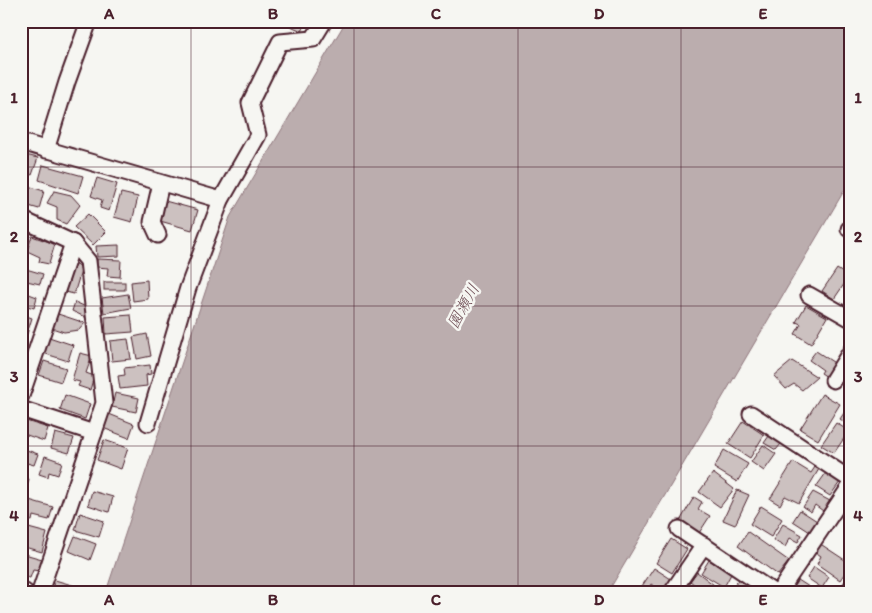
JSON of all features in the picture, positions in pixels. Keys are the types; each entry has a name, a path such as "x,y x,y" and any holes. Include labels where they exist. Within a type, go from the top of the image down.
{"street":[{"path":"46,150 67,82 89,21"},
{"path":"148,423 188,288 221,200 258,135 250,103 280,42 313,39 324,21"},
{"path":"21,142 221,200"},
{"path":"158,235 152,222 161,183"},
{"path":"21,218 73,243 88,261 104,403 40,592"},
{"path":"21,396 73,243"},
{"path":"809,295 851,319"},
{"path":"833,380 851,351"},
{"path":"21,409 94,433"},
{"path":"751,414 851,480"},
{"path":"779,592 851,485"},
{"path":"679,529 773,592"},
{"path":"672,592 704,545"},
{"path":"21,590 25,592"}],"water":[{"name":"園瀬川","path":"346,21 851,21 851,179 608,592 106,592 230,217"}],"building":[{"path":"279,21 308,21 302,31"},
{"path":"21,154 38,158 32,175 21,171"},
{"path":"43,165 83,176 78,193 39,180"},
{"path":"97,178 117,184 109,211 100,208 102,200 91,196"},
{"path":"28,186 44,191 39,209 22,204"},
{"path":"54,191 71,195 80,205 66,224 57,220 57,207 47,203"},
{"path":"121,193 138,197 132,222 114,217"},
{"path":"165,201 198,210 192,230 160,221"},
{"path":"88,214 106,232 93,245 74,227"},
{"path":"32,236 55,244 49,264 39,262 40,257 27,251"},
{"path":"119,245 119,256 97,257 96,246"},
{"path":"97,259 121,260 120,277 107,276 108,268 97,267"},
{"path":"72,260 82,268 74,294 61,291"},
{"path":"26,269 43,274 40,284 22,280"},
{"path":"837,269 849,277 834,299 822,291"},
{"path":"147,280 148,299 133,301 131,282"},
{"path":"104,282 125,282 125,290 104,290"},
{"path":"21,291 37,297 34,308 21,304"},
{"path":"128,294 131,308 104,313 102,298"},
{"path":"75,302 86,307 87,318 72,311"},
{"path":"806,305 827,317 811,344 795,334 801,324 796,322"},
{"path":"21,314 32,318 27,334 21,333"},
{"path":"58,314 85,323 79,330 64,332 52,328"},
{"path":"131,315 133,332 106,334 105,317"},
{"path":"147,334 151,356 137,359 133,337"},
{"path":"49,337 73,345 68,361 43,353"},
{"path":"128,339 131,359 112,361 110,341"},
{"path":"816,351 836,364 827,377 821,373 823,370 809,360"},
{"path":"80,353 92,356 86,373 94,376 90,390 78,386 80,382 72,380"},
{"path":"44,361 66,368 61,382 39,375"},
{"path":"792,361 817,377 802,390 794,384 786,389 774,376"},
{"path":"150,365 151,374 146,375 147,386 120,389 118,376 125,375 124,368"},
{"path":"115,393 139,398 136,412 112,407"},
{"path":"822,394 840,404 818,440 800,429"},
{"path":"65,395 90,404 85,419 60,410"},
{"path":"848,407 851,409 850,426 840,419"},
{"path":"109,414 134,424 129,438 103,428"},
{"path":"23,420 48,428 44,441 21,433"},
{"path":"743,421 764,435 750,458 728,444"},
{"path":"836,423 849,431 834,453 821,445"},
{"path":"55,433 74,438 69,453 51,448"},
{"path":"769,436 781,444 776,450 764,443"},
{"path":"104,440 128,448 121,469 97,460"},
{"path":"763,445 776,454 764,471 751,462"},
{"path":"21,448 38,454 34,465 27,463 25,468 21,466"},
{"path":"724,450 748,464 737,482 714,468"},
{"path":"45,456 62,462 58,475 49,472 48,477 39,474"},
{"path":"793,462 811,473 815,467 819,469 799,503 785,496 780,505 770,499"},
{"path":"713,473 734,489 720,507 699,492"},
{"path":"826,473 840,482 830,496 816,487"},
{"path":"21,477 29,479 24,498 21,497"},
{"path":"737,490 749,495 735,525 723,520"},
{"path":"92,491 113,497 109,512 88,505"},
{"path":"851,491 851,512 848,516 839,511"},
{"path":"813,492 830,501 823,511 815,505 811,512 803,507"},
{"path":"694,497 702,502 698,509 710,516 699,533 680,521"},
{"path":"29,500 53,507 49,520 33,516 32,521 24,519"},
{"path":"761,506 782,519 771,537 750,524"},
{"path":"800,510 817,521 810,532 793,521"},
{"path":"80,513 104,521 99,537 75,530"},
{"path":"783,524 802,535 798,542 790,538 785,547 773,540"},
{"path":"21,526 47,533 42,552 21,546"},
{"path":"748,532 789,561 778,575 738,546"},
{"path":"75,536 96,544 90,560 69,551"},
{"path":"671,539 687,549 672,573 656,563"},
{"path":"819,543 851,564 840,580 817,564 821,556 814,551"},
{"path":"21,553 42,559 39,571 33,570 30,578 21,576"},
{"path":"709,560 731,574 724,587 701,573"},
{"path":"814,567 829,577 822,588 807,578"},
{"path":"654,568 671,579 663,592 651,584 648,590 642,586"},
{"path":"697,572 722,592 704,592 690,581"},
{"path":"851,572 851,592 837,592"},
{"path":"795,578 809,587 806,592 787,591"},
{"path":"55,580 82,588 80,592 51,592"},
{"path":"738,580 758,592 731,592"}]}
